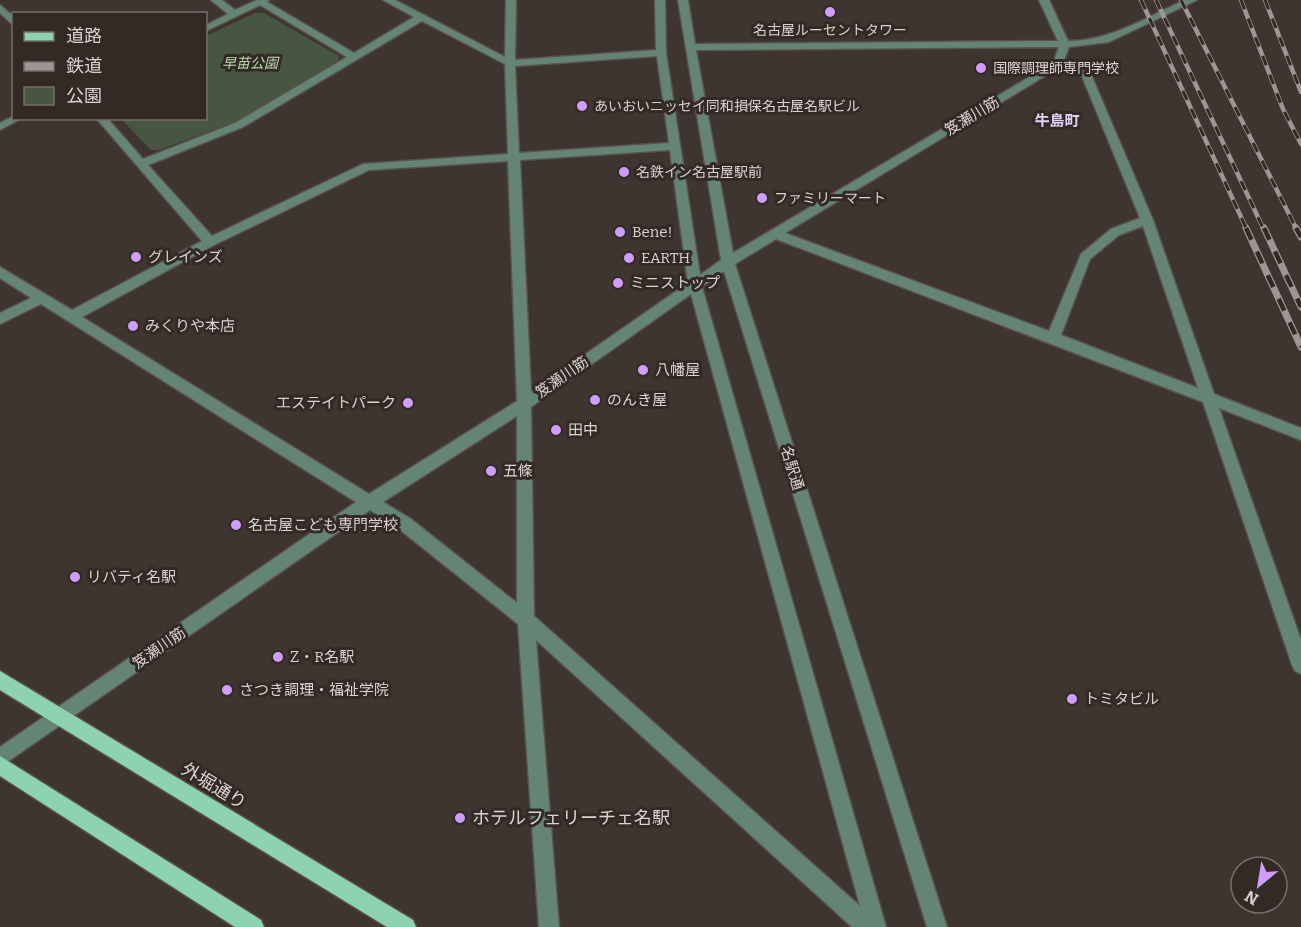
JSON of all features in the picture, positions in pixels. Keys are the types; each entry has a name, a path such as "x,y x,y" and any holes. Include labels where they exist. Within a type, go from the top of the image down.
{"main road":[{"name":"外堀通り","path":"0,680 406,927"},
{"path":"0,765 254,927"}],"street":[{"path":"216,0 234,14"},
{"path":"388,0 510,63 661,53"},
{"path":"512,0 510,63 524,404 526,620 549,927"},
{"path":"660,0 661,53 695,285 876,927"},
{"name":"名駅通","path":"683,0 728,262 937,927"},
{"path":"1044,0 1065,45 1057,65 1085,72 1147,220 1301,665"},
{"path":"691,47 1065,45 1106,40 1192,0"},
{"path":"207,28 263,1 354,57"},
{"path":"0,8 12,21"},
{"path":"142,163 239,125 420,18"},
{"name":"笈瀬川筋","path":"0,758 369,502 524,404 728,262 1057,65"},
{"path":"103,120 210,242"},
{"path":"72,316 210,242 367,167 673,146"},
{"path":"1053,338 1085,257 1115,232 1147,220"},
{"path":"773,233 1301,434"},
{"path":"0,272 405,524 526,620 868,927"},
{"path":"0,319 42,298"}],"green space":[{"name":"早苗公園","path":"255,13 264,13 339,56 338,62 237,121 159,150 151,150 122,120 207,120 207,36"}],"railway":[{"path":"1141,0 1247,230"},
{"path":"1156,0 1264,230"},
{"path":"1181,0 1297,230"},
{"path":"1241,0 1283,109 1301,144"},
{"path":"1265,0 1301,92"},
{"path":"1246,228 1301,347"},
{"path":"1264,228 1301,307"},
{"path":"1296,228 1301,237"}],"place":[{"name":"名古屋ルーセントタワー","path":"830,12"},
{"name":"国際調理師専門学校","path":"981,68"},
{"name":"あいおいニッセイ同和損保名古屋名駅ビル","path":"582,106"},
{"name":"名鉄イン名古屋駅前","path":"624,172"},
{"name":"ファミリーマート","path":"762,198"},
{"name":"Bene!","path":"620,232"},
{"name":"グレインズ","path":"136,257"},
{"name":"EARTH","path":"629,258"},
{"name":"ミニストップ","path":"618,283"},
{"name":"みくりや本店","path":"133,326"},
{"name":"八幡屋","path":"643,370"},
{"name":"のんき屋","path":"595,400"},
{"name":"エステイトパーク","path":"408,403"},
{"name":"田中","path":"556,430"},
{"name":"五條","path":"491,471"},
{"name":"名古屋こども専門学校","path":"236,525"},
{"name":"リバティ名駅","path":"75,577"},
{"name":"Z・R名駅","path":"278,657"},
{"name":"さつき調理・福祉学院","path":"227,690"},
{"name":"トミタビル","path":"1072,699"},
{"name":"ホテルフェリーチェ名駅","path":"460,818"}],"district":[{"name":"牛島町","path":"1057,121"}]}
